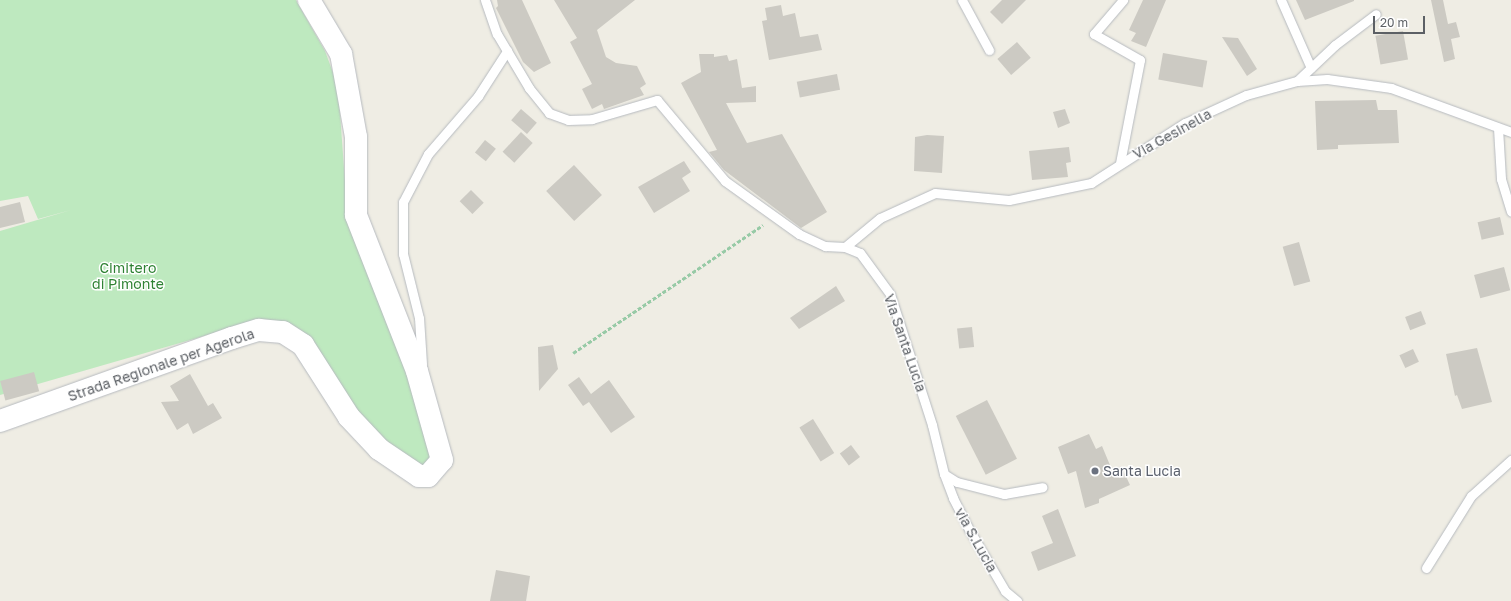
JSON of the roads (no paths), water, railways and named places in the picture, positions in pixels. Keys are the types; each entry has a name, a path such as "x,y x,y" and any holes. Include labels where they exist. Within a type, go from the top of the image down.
{"main road":[{"path":"309,0 341,54 356,137 356,215 417,371 425,405"},
{"name":"Strada Regionale per Agerola","path":"0,421 232,338 259,330 283,332 303,345 349,417 378,449 419,476 428,476 442,460 425,405"}],"lane":[{"path":"425,405 419,318 403,254 403,202 428,154 478,96 507,51 497,34 485,0"},
{"path":"962,0 988,50"},
{"path":"1120,163 1140,60 1094,34 1123,0"},
{"path":"1280,0 1311,68"},
{"path":"1298,81 1335,45 1376,14"},
{"name":"Via Santa Lucia","path":"507,51 529,88 549,114 568,120 592,119 658,100 725,181 776,216 799,234 825,246 845,248 860,253 890,294 932,425 944,474"},
{"name":"Via Gesinella","path":"845,248 880,218 935,193 1009,200 1091,183 1120,163 1192,120 1246,95 1298,81 1327,79 1391,88 1511,132"},
{"path":"1498,128 1501,180 1511,212"},
{"path":"1426,568 1471,496 1511,460"},
{"path":"944,474 958,482 1004,494 1042,487"},
{"name":"via S.Lucia","path":"944,474 952,498 970,531 1005,591 1017,601"}],"place":[{"name":"Santa Lucia","path":"1095,471"}],"park label":[{"name":"Cimitero di Pimonte","path":"128,276"}]}
